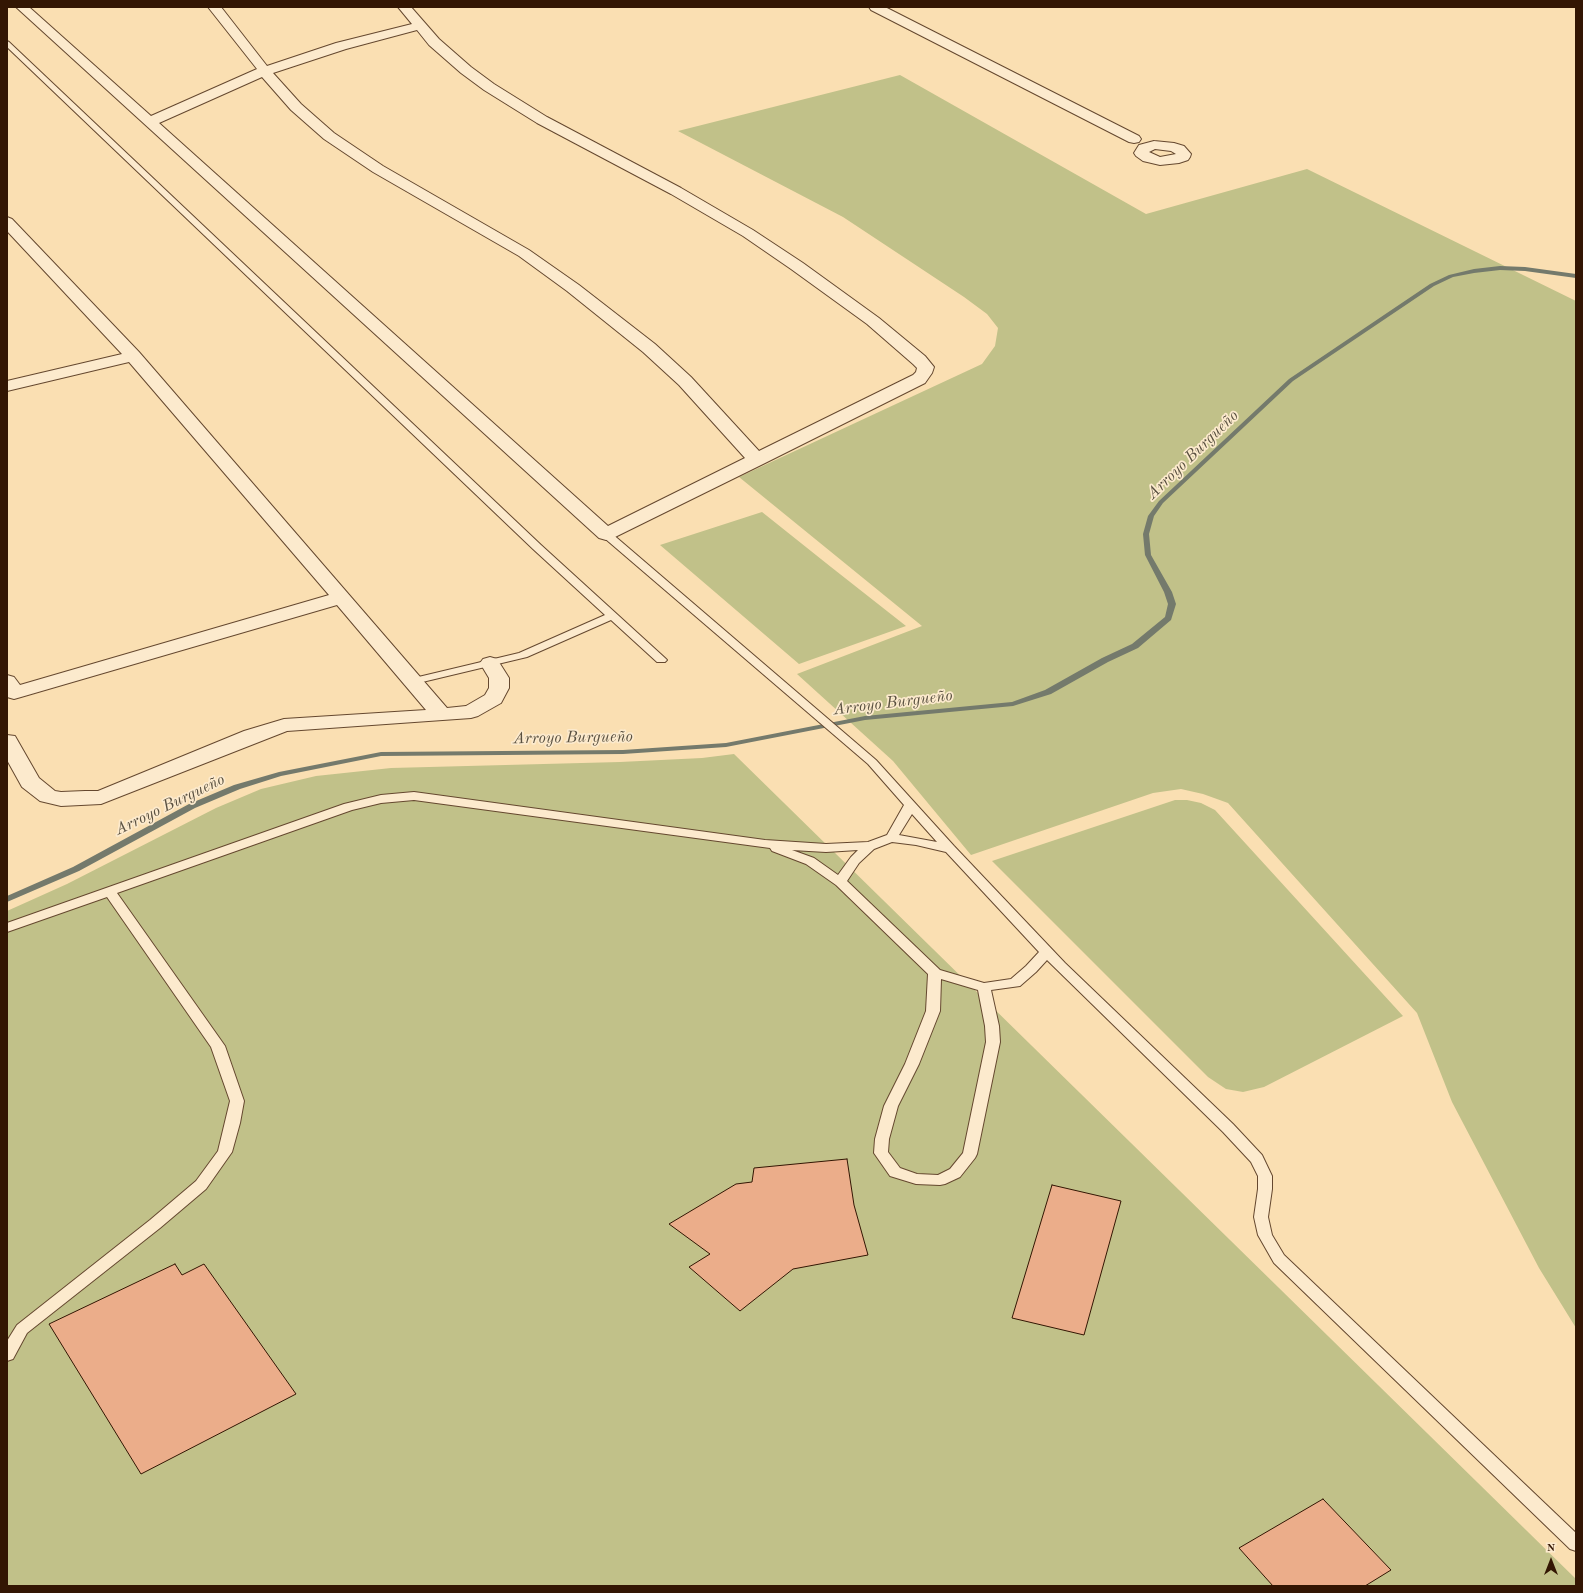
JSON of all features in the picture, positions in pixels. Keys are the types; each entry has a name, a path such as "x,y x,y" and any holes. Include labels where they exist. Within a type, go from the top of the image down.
{"street":[{"path":"22,7 606,534 918,379 924,374 926,368 919,360 873,321 748,233 676,191 548,124 508,100 449,56 434,42 404,7"},
{"path":"214,7 232,27 264,71 296,107 329,136 378,169 524,253 579,292 650,348 685,381 756,460"},
{"path":"875,7 1138,145 1161,145 1174,147 1183,151 1184,154 1174,160 1160,161 1148,158 1141,153 1138,145"},
{"path":"149,122 264,71 341,46 420,26"},
{"path":"7,222 133,356 442,715"},
{"path":"7,386 133,356"},
{"path":"7,681 14,694 342,597"},
{"path":"7,741 30,782 48,796 61,799 101,797 252,736 284,725 471,712 494,699 499,688 499,678 490,663"}],"lane":[{"path":"7,43 537,547 661,660"},
{"path":"606,534 872,762 950,849 1046,952 1228,1128 1257,1159 1265,1176 1265,1189 1261,1217 1265,1235 1279,1259 1576,1544"},
{"path":"414,681 523,655 612,616"},
{"path":"7,928 348,807 381,799 414,796 765,844 826,848 870,846 891,838 916,841 950,849"},
{"path":"891,838 900,825 910,805"},
{"path":"765,844 810,861 840,882 935,973 984,987 1015,983 1031,969 1046,952"},
{"path":"840,882 855,860 870,846"},
{"path":"7,1355 22,1329 155,1224 201,1185 225,1152 234,1116 237,1101 218,1046 110,892"},
{"path":"935,973 933,1011 912,1064 891,1106 882,1139 881,1153 895,1172 916,1179 940,1180 955,1173 970,1154 993,1042 992,1026 984,987"}],"green space":[{"path":"900,75 1146,214 1307,169 1576,301 1576,1328 1539,1268 1452,1102 1417,1013 1228,803 1203,794 1181,789 1153,793 971,855 893,761 797,674 922,626 739,477 982,364 995,346 998,328 987,314 964,297 843,217 678,131"},
{"path":"762,512 906,626 799,664 660,545"},
{"path":"734,754 1576,1579 1576,1586 7,1586 7,911 67,884 216,808 261,789 316,776 391,768 620,762 702,758"},
{"path":"1175,800 1187,800 1201,803 1215,810 1403,1016 1264,1087 1243,1092 1226,1089 1208,1077 992,861"}],"building":[{"path":"847,1159 854,1205 868,1255 793,1269 740,1311 689,1267 710,1254 669,1224 736,1184 752,1182 754,1168"},
{"path":"1052,1185 1121,1201 1084,1335 1012,1318"},
{"path":"175,1264 182,1275 204,1264 296,1394 141,1474 49,1324"},
{"path":"1323,1499 1391,1570 1365,1586 1273,1586 1239,1548"}],"waterway":[{"name":"Arroyo Burgueño","path":"7,899 76,869 192,806 237,787 279,774 381,754 623,752 726,745 865,718 1013,704 1048,692 1105,660 1135,646 1168,618 1172,604 1168,592 1148,555 1146,534 1151,516 1161,502 1291,380 1432,285 1451,276 1474,271 1500,268 1525,269 1576,276"}]}
